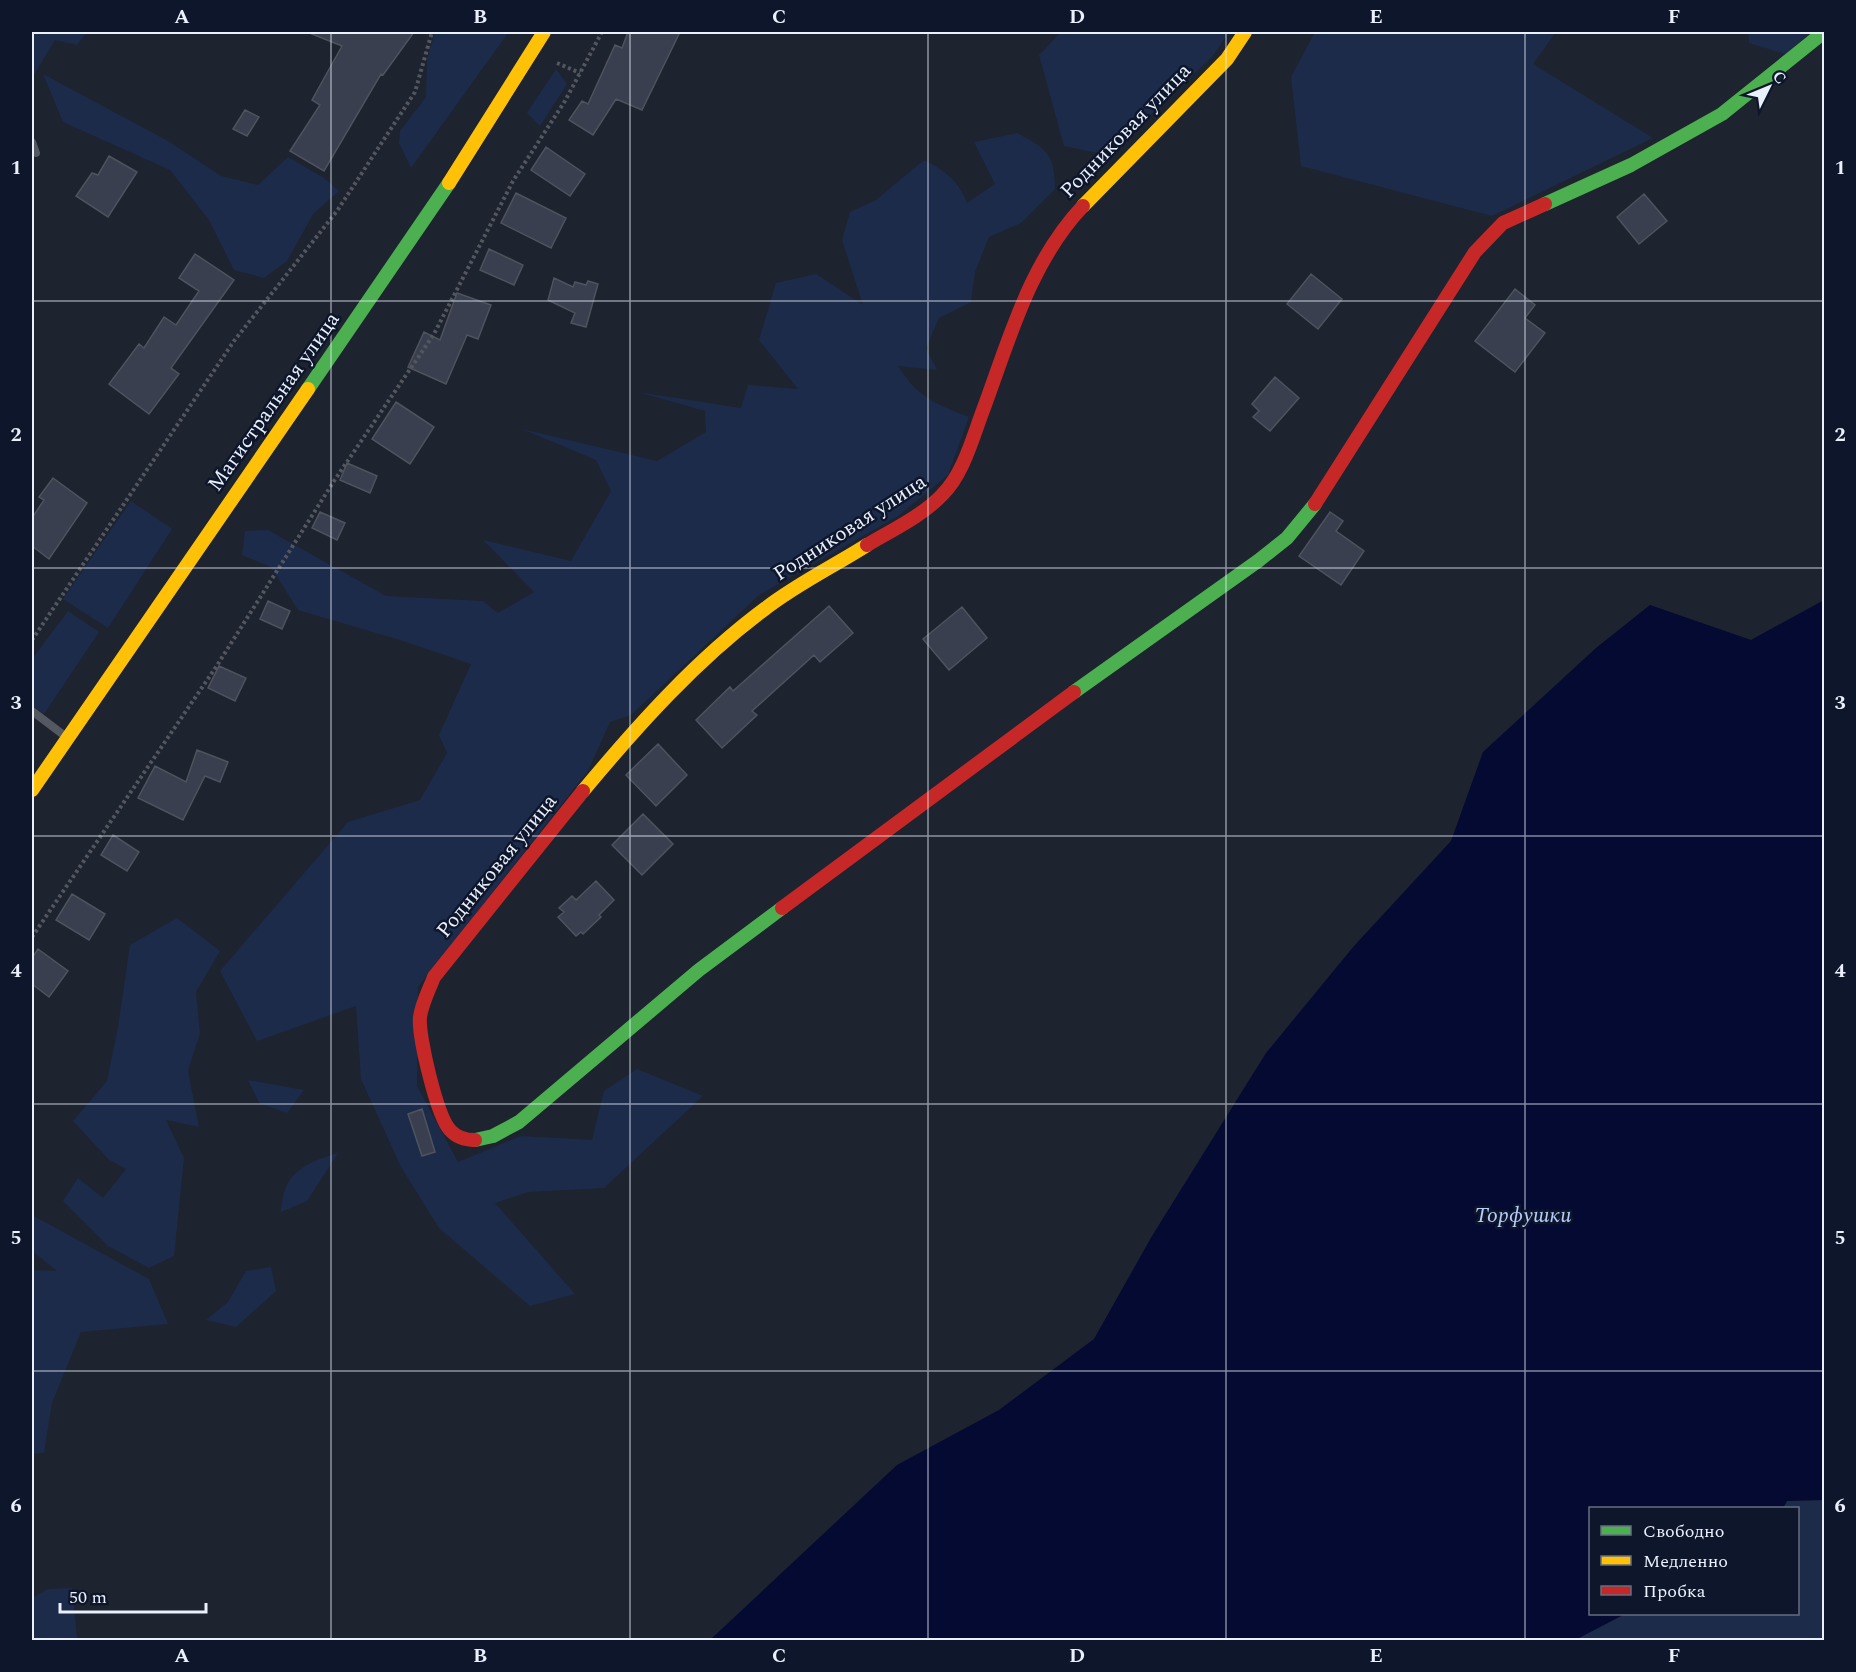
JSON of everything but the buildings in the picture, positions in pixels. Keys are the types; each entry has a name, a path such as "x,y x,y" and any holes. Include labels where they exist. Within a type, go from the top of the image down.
{"street":[{"name":"Магистральная улица","path":"32,790 415,234 544,32"},
{"name":"Родниковая улица","path":"1245,32 1227,59 1181,102 1061,229 1037,268 971,444 957,474 943,494 922,511 768,607 745,624 641,722 434,977 422,1006 420,1021 440,1110 448,1127 461,1138 477,1140 496,1136 519,1122 699,970 1146,639 1258,561 1287,538 1310,511 1475,252 1503,223 1631,165 1722,114 1824,32"}],"lane":[{"path":"32,142 36,153"},
{"path":"32,711 68,738"}],"path":[{"path":"32,640 234,341 337,211 396,122 415,92 432,32"},
{"path":"32,937 216,667 334,481 434,334 513,181 580,73 602,32"},
{"path":"557,63 580,73"}],"shaded area":[{"path":"32,32 87,32 77,45 55,40 32,78"},
{"path":"435,32 508,33 411,168 399,143 400,131 426,97 427,59"},
{"path":"1061,32 1229,32 1212,57 1107,155 1064,146 1039,55"},
{"path":"1315,32 1556,32 1533,64 1653,138 1492,216 1301,166 1291,77"},
{"path":"1748,32 1811,32 1785,54 1749,43"},
{"path":"556,69 567,84 540,126 527,113"},
{"path":"43,74 168,141 221,176 258,185 288,157 324,178 339,191 313,214 287,261 264,278 234,270 209,220 170,170 63,122"},
{"path":"1017,133 1035,143 1047,154 1053,168 1055,189 1021,223 989,237 975,272 971,302 939,318 926,348 937,370 898,366 913,386 929,399 969,417 948,475 898,516 759,595 631,715 610,722 588,771 418,987 417,1086 458,1162 521,1136 592,1140 604,1091 637,1069 703,1096 604,1188 528,1192 495,1203 575,1294 530,1306 439,1228 401,1167 361,1079 356,1006 257,1041 220,971 348,822 420,800 447,753 439,735 471,664 298,610 271,567 242,555 245,531 268,530 386,596 483,601 498,613 534,592 483,540 571,561 611,491 596,460 522,429 657,461 706,432 705,411 638,392 741,408 748,385 798,389 759,340 776,283 816,274 863,305 842,240 850,212 876,200 924,160 950,177 960,188 967,203 995,184 974,142"},
{"path":"131,501 172,529 108,628 63,599"},
{"path":"68,611 99,632 44,714 34,707 32,711 32,659"},
{"path":"177,918 220,951 196,992 200,1033 188,1071 199,1127 166,1120 184,1158 174,1256 149,1268 108,1246 63,1201 78,1178 103,1198 126,1169 108,1159 73,1121 107,1081 118,1027 130,945"},
{"path":"248,1080 304,1090 287,1113 259,1103"},
{"path":"338,1153 307,1201 281,1212 286,1187 297,1172 315,1161"},
{"path":"32,1215 149,1279 168,1324 81,1332 52,1403 44,1453 32,1454 32,1270 57,1271 32,1251"},
{"path":"271,1267 276,1291 236,1327 206,1320 228,1302 246,1271"},
{"path":"1824,1500 1824,1640 1575,1640 1623,1615 1799,1615 1799,1507 1784,1507 1787,1501"},
{"path":"72,1588 77,1639 32,1640 32,1598 48,1589"}],"water":[{"name":"Торфушки","path":"1824,600 1824,1500 1787,1501 1784,1507 1589,1507 1589,1615 1623,1615 1575,1640 710,1640 897,1465 999,1410 1094,1339 1152,1236 1266,1053 1354,946 1451,841 1483,752 1596,648 1650,605 1751,640"}],"traffic: fast":[{"path":"1545,204 1631,165 1722,114 1824,32"},
{"path":"308,389 449,183"},
{"path":"1074,692 1258,561 1287,538 1315,504"},
{"path":"475,1140 493,1136 519,1122 699,970 782,908"}],"traffic: slow":[{"path":"449,183 544,32"},
{"path":"1083,206 1227,59 1245,32"},
{"path":"32,790 308,389"},
{"path":"583,791 669,694 716,649 778,599 867,545"}],"traffic: jam":[{"path":"1315,504 1475,252 1503,223 1545,204"},
{"path":"867,545 925,510 942,495 956,477 1034,278 1064,228 1083,206"},
{"path":"782,908 1074,692"},
{"path":"475,1140 455,1135 445,1122 429,1075 422,1041 420,1027 422,1007 434,977 583,791"}]}
